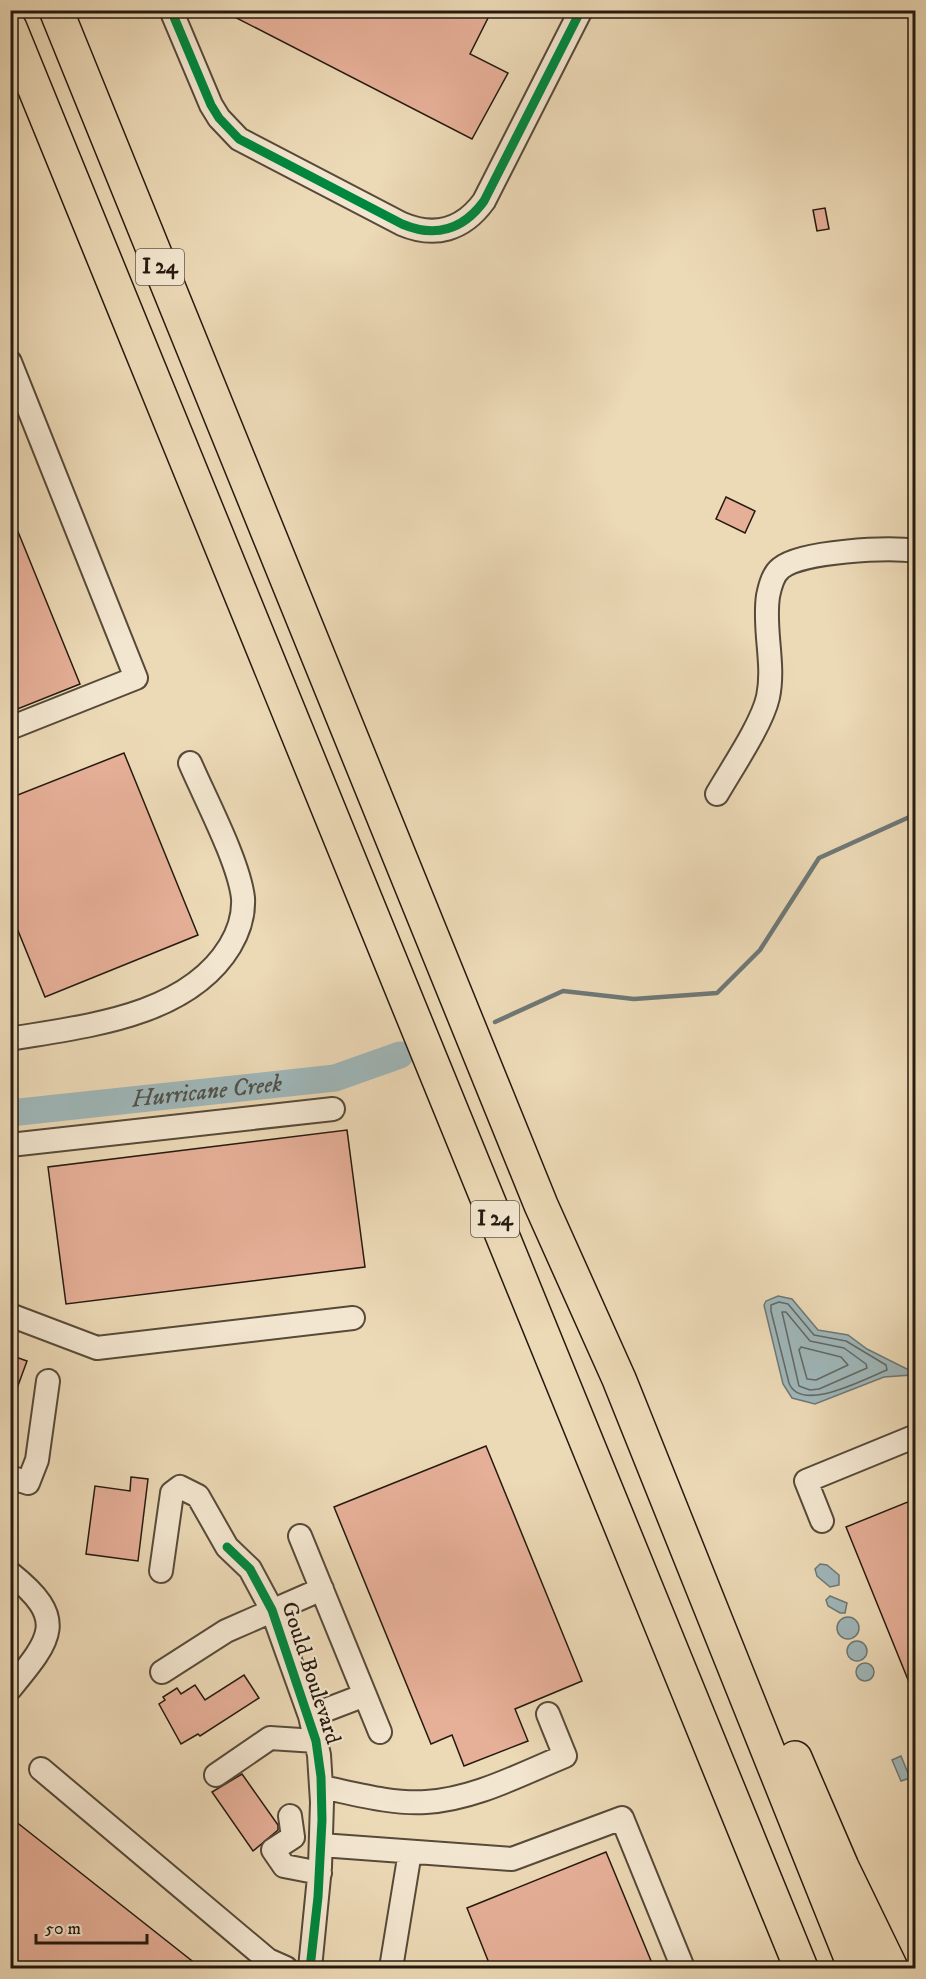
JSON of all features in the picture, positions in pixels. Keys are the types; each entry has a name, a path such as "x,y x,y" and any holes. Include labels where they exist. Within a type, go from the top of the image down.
{"highway":[{"name":"I 24","path":"56,10 541,1205 619,1379 855,1968"},
{"name":"I 24","path":"10,28 800,1966"},
{"path":"619,1379 687,1505 833,1847 891,1968"}],"street":[{"path":"171,10 211,105 219,118 239,139 402,224 426,232 445,230 463,223 484,201 581,10"},
{"path":"10,362 136,678 10,728"},
{"path":"717,794 766,703 770,684 768,597 775,574 789,564 817,557 890,549 915,551"},
{"path":"10,1038 96,1022 149,1007 195,984 217,964 234,939 242,915 241,886 190,763"},
{"path":"10,1145 333,1109"},
{"path":"10,1315 97,1348 353,1318"},
{"path":"10,1477 28,1483 37,1460 48,1381"},
{"path":"822,1521 806,1481 915,1436"},
{"name":"Gould Boulevard","path":"161,1570 170,1501 172,1493 180,1487 198,1496 227,1547 250,1569 272,1610 310,1716 322,1787 320,1873 310,1968"},
{"path":"300,1536 380,1732"},
{"path":"10,1573 42,1603 49,1625 45,1640 34,1660 10,1689"},
{"path":"162,1672 226,1631 322,1589"},
{"path":"310,1716 365,1695"},
{"path":"322,1787 409,1802 437,1801 472,1794 566,1756 548,1714"},
{"path":"216,1775 270,1738 316,1741"},
{"path":"41,1769 268,1960 286,1968"},
{"path":"290,1816 293,1838 273,1850 284,1866 320,1873"},
{"path":"321,1845 512,1859 622,1818 683,1968"},
{"path":"391,1968 410,1852"}],"water":[{"path":"778,1296 792,1299 818,1330 848,1335 867,1349 909,1370 911,1375 884,1377 815,1404 792,1398 783,1384 764,1305 766,1301"},
{"path":"820,1564 827,1565 839,1575 839,1585 830,1587 817,1576 815,1569"},
{"path":"830,1596 847,1603 845,1613 840,1613 828,1606 826,1600"},
{"path":"848,1617 856,1620 859,1628 856,1636 848,1639 840,1636 837,1628 840,1620"},
{"path":"853,1641 861,1641 867,1647 867,1655 861,1661 853,1661 847,1655 847,1647"},
{"path":"861,1663 869,1663 874,1668 872,1679 861,1681 856,1676 856,1668"},
{"path":"901,1756 910,1778 901,1781 892,1760"}],"building":[{"path":"221,10 492,10 470,54 508,73 472,139"},
{"path":"825,208 829,229 817,231 813,210"},
{"path":"726,497 755,511 745,533 716,519"},
{"path":"10,512 80,684 10,712"},
{"path":"124,753 198,935 45,997 10,911 10,798"},
{"path":"347,1130 365,1267 66,1304 48,1167"},
{"path":"10,1355 27,1361 12,1402 10,1402"},
{"path":"486,1446 582,1681 515,1709 528,1741 464,1766 452,1735 431,1744 334,1507"},
{"path":"131,1477 148,1479 138,1561 86,1554 95,1486 130,1491"},
{"path":"915,1499 915,1697 846,1527"},
{"path":"244,1675 259,1698 200,1736 198,1734 181,1744 159,1704 165,1700 163,1697 177,1688 181,1694 195,1685 205,1700"},
{"path":"242,1774 278,1825 278,1830 253,1851 212,1792"},
{"path":"10,1817 201,1968 10,1968"},
{"path":"606,1852 654,1968 491,1968 467,1908"}],"waterway":[{"path":"495,1022 563,991 634,999 717,993 760,950 819,858 916,814"},
{"name":"Hurricane Creek","path":"10,1113 335,1078 400,1055"}],"cycle path":[{"path":"171,10 211,105 219,118 239,139 402,224 437,231 458,225 476,211 484,201 581,10"},
{"path":"227,1547 250,1569 272,1610 316,1741 321,1777 322,1820 318,1897 310,1968"}]}
